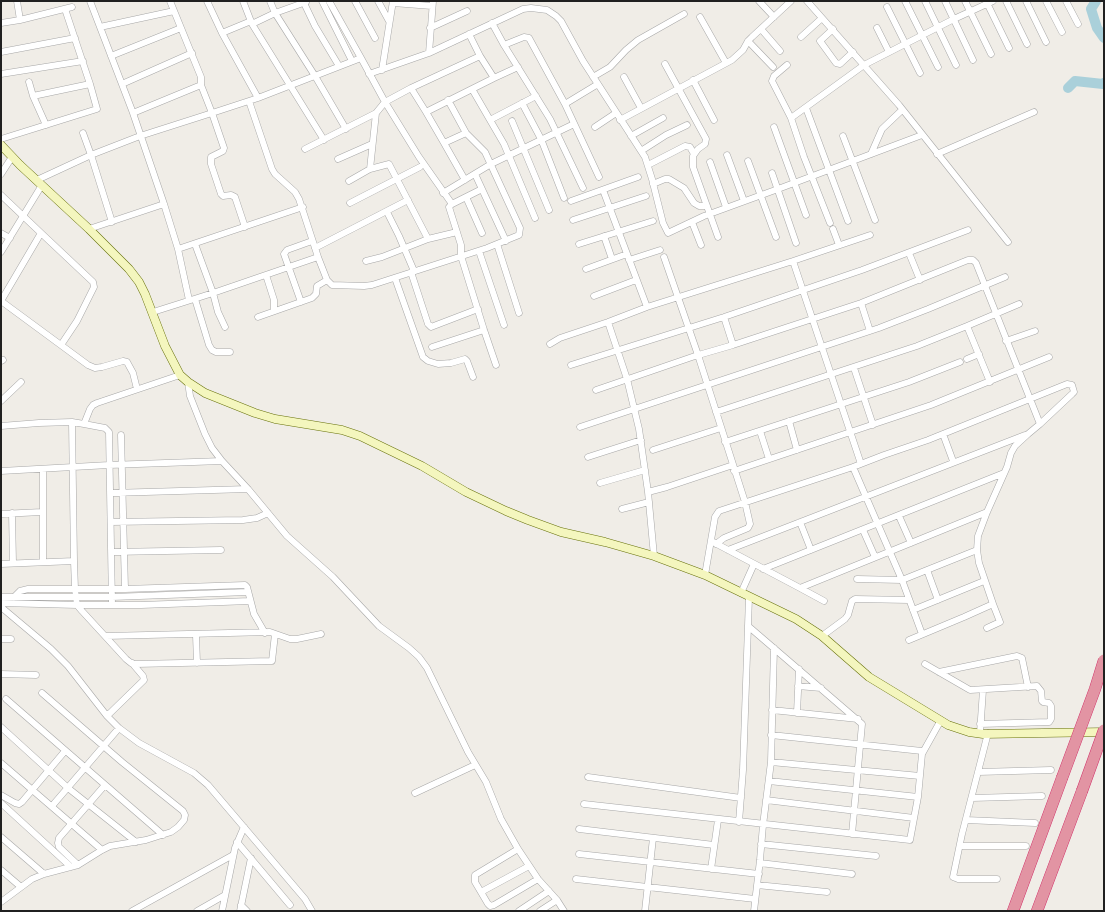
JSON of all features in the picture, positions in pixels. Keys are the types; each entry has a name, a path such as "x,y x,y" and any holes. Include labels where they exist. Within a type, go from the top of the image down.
{"highway":[{"path":"1013,911 1095,689 1104,660"},
{"path":"1037,911 1104,731"}],"main road":[{"path":"1,146 129,269 139,282 145,294 165,346 180,375 205,393 255,413 275,419 342,430 360,436 422,466 466,492 506,512 561,532 605,542 654,556 705,575 796,619 822,636 869,676 948,725 969,732 984,733 1104,731"}],"street":[{"path":"17,1 20,20"},
{"path":"90,1 133,113 164,204 192,300 209,345 212,350 216,352 230,352"},
{"path":"170,1 201,77 201,85 224,148 222,152 211,158 211,164 221,194 223,196 235,196 246,227"},
{"path":"207,1 258,98"},
{"path":"243,1 251,23 324,140"},
{"path":"270,1 275,13 315,76 346,130"},
{"path":"322,1 352,62"},
{"path":"329,1 385,102 452,204"},
{"path":"355,1 375,38"},
{"path":"378,1 390,21"},
{"path":"759,1 774,17"},
{"path":"620,120 738,56 748,41 791,1"},
{"path":"807,1 833,29 902,110 1008,242"},
{"path":"905,1 938,67"},
{"path":"925,1 956,64"},
{"path":"945,1 974,60"},
{"path":"965,1 992,54"},
{"path":"791,118 864,65 986,3 994,1"},
{"path":"1006,1 1028,44"},
{"path":"1026,1 1046,42"},
{"path":"1046,1 1062,32"},
{"path":"1066,1 1078,24"},
{"path":"222,32 251,23 306,2 315,26 339,66"},
{"path":"382,70 393,2 432,3 429,53"},
{"path":"986,3 1009,48"},
{"path":"1,23 20,20 72,7"},
{"path":"887,7 920,73"},
{"path":"369,74 429,53 526,8 547,10 561,21 583,61 641,151 648,166 663,223 666,232 668,233 671,233 710,214 830,170 922,134"},
{"path":"1,139 97,109 83,61 65,9"},
{"path":"100,27 174,11"},
{"path":"430,28 467,11"},
{"path":"593,77 610,67 638,40 684,14"},
{"path":"700,16 726,63"},
{"path":"801,37 822,18"},
{"path":"492,23 557,132 583,188"},
{"path":"111,56 181,28"},
{"path":"877,28 889,52"},
{"path":"760,29 780,51"},
{"path":"833,29 820,41 836,63 840,64 853,52"},
{"path":"469,34 480,56 494,78"},
{"path":"504,45 524,37 529,38 574,124 598,177"},
{"path":"1,52 75,38"},
{"path":"748,41 772,68"},
{"path":"122,84 192,53"},
{"path":"304,149 346,130 376,114 385,102 411,88 480,56"},
{"path":"1,252 23,216 40,183 91,155 140,136 258,98 361,58"},
{"path":"1,74 83,61"},
{"path":"665,64 706,139 705,144 694,154 693,167 718,237"},
{"path":"787,65 772,79 791,118 800,146 830,223"},
{"path":"426,112 518,67"},
{"path":"624,77 641,108"},
{"path":"693,80 714,120"},
{"path":"29,82 33,96 46,125"},
{"path":"33,96 90,84"},
{"path":"564,104 598,84"},
{"path":"133,113 201,85"},
{"path":"411,88 465,180"},
{"path":"472,89 504,144 535,218"},
{"path":"490,120 536,96"},
{"path":"249,101 272,169 275,174 295,192 303,207 312,241 327,280 332,285 336,286 361,287 395,278 520,235 520,228 491,164 483,149 466,133 448,100"},
{"path":"522,103 541,139 564,198"},
{"path":"806,108 848,221"},
{"path":"871,154 882,129 902,110"},
{"path":"938,154 1034,112"},
{"path":"595,127 616,113"},
{"path":"370,169 376,114"},
{"path":"631,136 663,118"},
{"path":"512,121 549,210"},
{"path":"444,193 491,164 574,124"},
{"path":"641,151 666,135 687,125"},
{"path":"774,127 806,215"},
{"path":"83,133 112,222"},
{"path":"444,143 466,133"},
{"path":"843,136 875,220"},
{"path":"338,159 372,144"},
{"path":"648,166 685,146 690,147 694,154"},
{"path":"727,155 744,201"},
{"path":"1,174 12,157"},
{"path":"748,161 776,237"},
{"path":"710,162 726,208"},
{"path":"349,181 370,169 389,164 428,239"},
{"path":"350,203 420,167"},
{"path":"772,173 796,243"},
{"path":"475,174 506,241"},
{"path":"571,201 638,177"},
{"path":"653,184 669,179 684,188 694,203 699,206 707,206"},
{"path":"482,189 452,204 450,209 462,245 461,256 496,365"},
{"path":"603,190 647,308"},
{"path":"1,195 92,282 94,287 77,320 61,344"},
{"path":"573,220 646,196"},
{"path":"466,197 482,233"},
{"path":"315,248 408,200"},
{"path":"89,229 164,204"},
{"path":"178,249 303,207"},
{"path":"387,212 405,248 428,324 431,327 478,309"},
{"path":"579,244 653,221"},
{"path":"692,222 701,245"},
{"path":"833,229 840,245"},
{"path":"571,365 724,317 862,270 968,230"},
{"path":"366,261 382,257 428,239 457,232"},
{"path":"1,233 10,238"},
{"path":"41,233 1,301 84,362 95,368 125,361 130,365 137,389"},
{"path":"550,344 560,338 647,308 870,235"},
{"path":"604,236 612,259"},
{"path":"301,302 284,257 284,252 312,241"},
{"path":"195,244 224,327"},
{"path":"497,244 519,313"},
{"path":"479,250 504,325"},
{"path":"586,269 612,259 660,250"},
{"path":"908,253 920,280"},
{"path":"152,312 318,257"},
{"path":"664,257 698,355 745,502 750,524 750,526 713,542"},
{"path":"596,390 698,355 861,303 971,260 976,263 1006,342 1019,370 1040,424"},
{"path":"793,261 861,464"},
{"path":"266,275 274,300 274,311"},
{"path":"580,427 870,331 1005,277"},
{"path":"395,278 423,357 428,361 438,364 451,363 465,359 473,377"},
{"path":"258,317 314,296 316,294 317,286 327,280"},
{"path":"594,296 636,280"},
{"path":"861,303 870,331"},
{"path":"716,412 854,368 917,346 1019,304"},
{"path":"724,317 732,345"},
{"path":"608,322 635,408 648,492 654,556"},
{"path":"967,326 990,382"},
{"path":"432,347 484,330"},
{"path":"1006,342 1035,331"},
{"path":"967,359 979,354"},
{"path":"648,492 769,459 850,433 931,405 1049,357"},
{"path":"725,442 909,382 960,362"},
{"path":"854,368 873,425"},
{"path":"84,424 93,405 180,375"},
{"path":"1,401 21,382"},
{"path":"188,382 190,396 205,434 212,448 222,461 248,489 287,536 333,577 379,626 419,657 430,674 475,764 486,782 501,820 538,880 557,900 564,911"},
{"path":"705,575 713,542 715,517 719,511 853,467 943,434 1066,384 1072,385 1074,392 1015,446 978,536 977,550 984,581 1000,622 987,628"},
{"path":"789,421 797,450"},
{"path":"72,422 74,561 77,605 143,676 144,680 107,716"},
{"path":"1,426 72,422 108,430 112,552 112,605"},
{"path":"653,450 721,428"},
{"path":"760,431 769,459"},
{"path":"121,434 125,589"},
{"path":"943,434 953,462"},
{"path":"728,550 1028,434"},
{"path":"588,457 641,440"},
{"path":"1,471 222,461"},
{"path":"853,467 902,580 922,634"},
{"path":"43,469 43,562"},
{"path":"600,483 645,470"},
{"path":"763,569 1004,473"},
{"path":"110,493 248,489"},
{"path":"622,509 649,502"},
{"path":"1,514 42,512"},
{"path":"800,588 987,512"},
{"path":"12,513 13,563"},
{"path":"111,522 243,520 257,518 268,513"},
{"path":"899,516 911,543"},
{"path":"800,522 811,550"},
{"path":"863,530 875,557"},
{"path":"713,542 824,601"},
{"path":"112,552 221,550"},
{"path":"857,579 902,580 977,550"},
{"path":"1,564 74,561"},
{"path":"741,593 754,564"},
{"path":"927,570 938,600"},
{"path":"913,610 984,581"},
{"path":"14,597 24,589 125,589 245,584 254,614 265,633"},
{"path":"1,597 112,597 248,592"},
{"path":"740,822 749,597"},
{"path":"822,636 845,619 850,611 852,601 856,599 909,600"},
{"path":"1,603 112,605 250,601"},
{"path":"909,640 993,604"},
{"path":"1,607 51,649 68,666 107,716 119,728 139,743 194,773 208,785 305,899 312,911"},
{"path":"748,626 858,719 862,726 852,834"},
{"path":"106,636 270,632 297,639 321,634"},
{"path":"131,663 272,661 275,634"},
{"path":"196,635 197,663"},
{"path":"1,639 11,639"},
{"path":"754,911 771,762 774,648"},
{"path":"939,672 1018,656 1022,658 1028,687"},
{"path":"924,664 970,690 1037,686 1041,689 1042,701 1050,704 1051,721 1045,723 980,724"},
{"path":"797,713 799,669"},
{"path":"1,674 36,674"},
{"path":"798,686 821,688"},
{"path":"983,690 980,724 984,733 978,772 953,877 958,879 997,878"},
{"path":"1,902 32,879 44,874 78,865 110,846 136,842 163,835 178,827 184,820 185,815 183,811 145,781 42,692"},
{"path":"6,698 163,835"},
{"path":"772,710 858,719"},
{"path":"584,804 910,840 918,797 922,751 941,720"},
{"path":"1,727 68,788 136,842"},
{"path":"52,806 119,728"},
{"path":"772,736 922,751"},
{"path":"1,795 19,804 66,751"},
{"path":"771,762 920,776"},
{"path":"1,763 102,850"},
{"path":"415,793 475,764"},
{"path":"978,772 1051,770"},
{"path":"588,777 741,798"},
{"path":"769,781 856,789 918,797"},
{"path":"78,865 62,851 58,843 59,838 105,785"},
{"path":"972,798 1042,796"},
{"path":"766,800 914,818"},
{"path":"1,803 71,867"},
{"path":"711,869 718,820"},
{"path":"966,820 1036,822"},
{"path":"222,911 237,842 244,827"},
{"path":"579,829 714,844"},
{"path":"1,837 44,874"},
{"path":"645,911 653,838"},
{"path":"237,842 290,905"},
{"path":"761,844 876,856"},
{"path":"960,846 1026,846"},
{"path":"518,849 474,875 475,882 488,904 490,906 494,905 538,880"},
{"path":"132,911 234,854"},
{"path":"579,854 758,874"},
{"path":"247,911 241,908 251,858"},
{"path":"760,863 852,874"},
{"path":"481,892 529,866"},
{"path":"1,870 21,887"},
{"path":"576,879 755,898"},
{"path":"757,885 827,892"},
{"path":"519,911 549,891"},
{"path":"197,911 225,895"},
{"path":"540,911 557,900"}],"waterway":[{"path":"1096,1 1091,9 1097,28 1104,38"},
{"path":"1068,88 1075,81 1104,83"}]}
